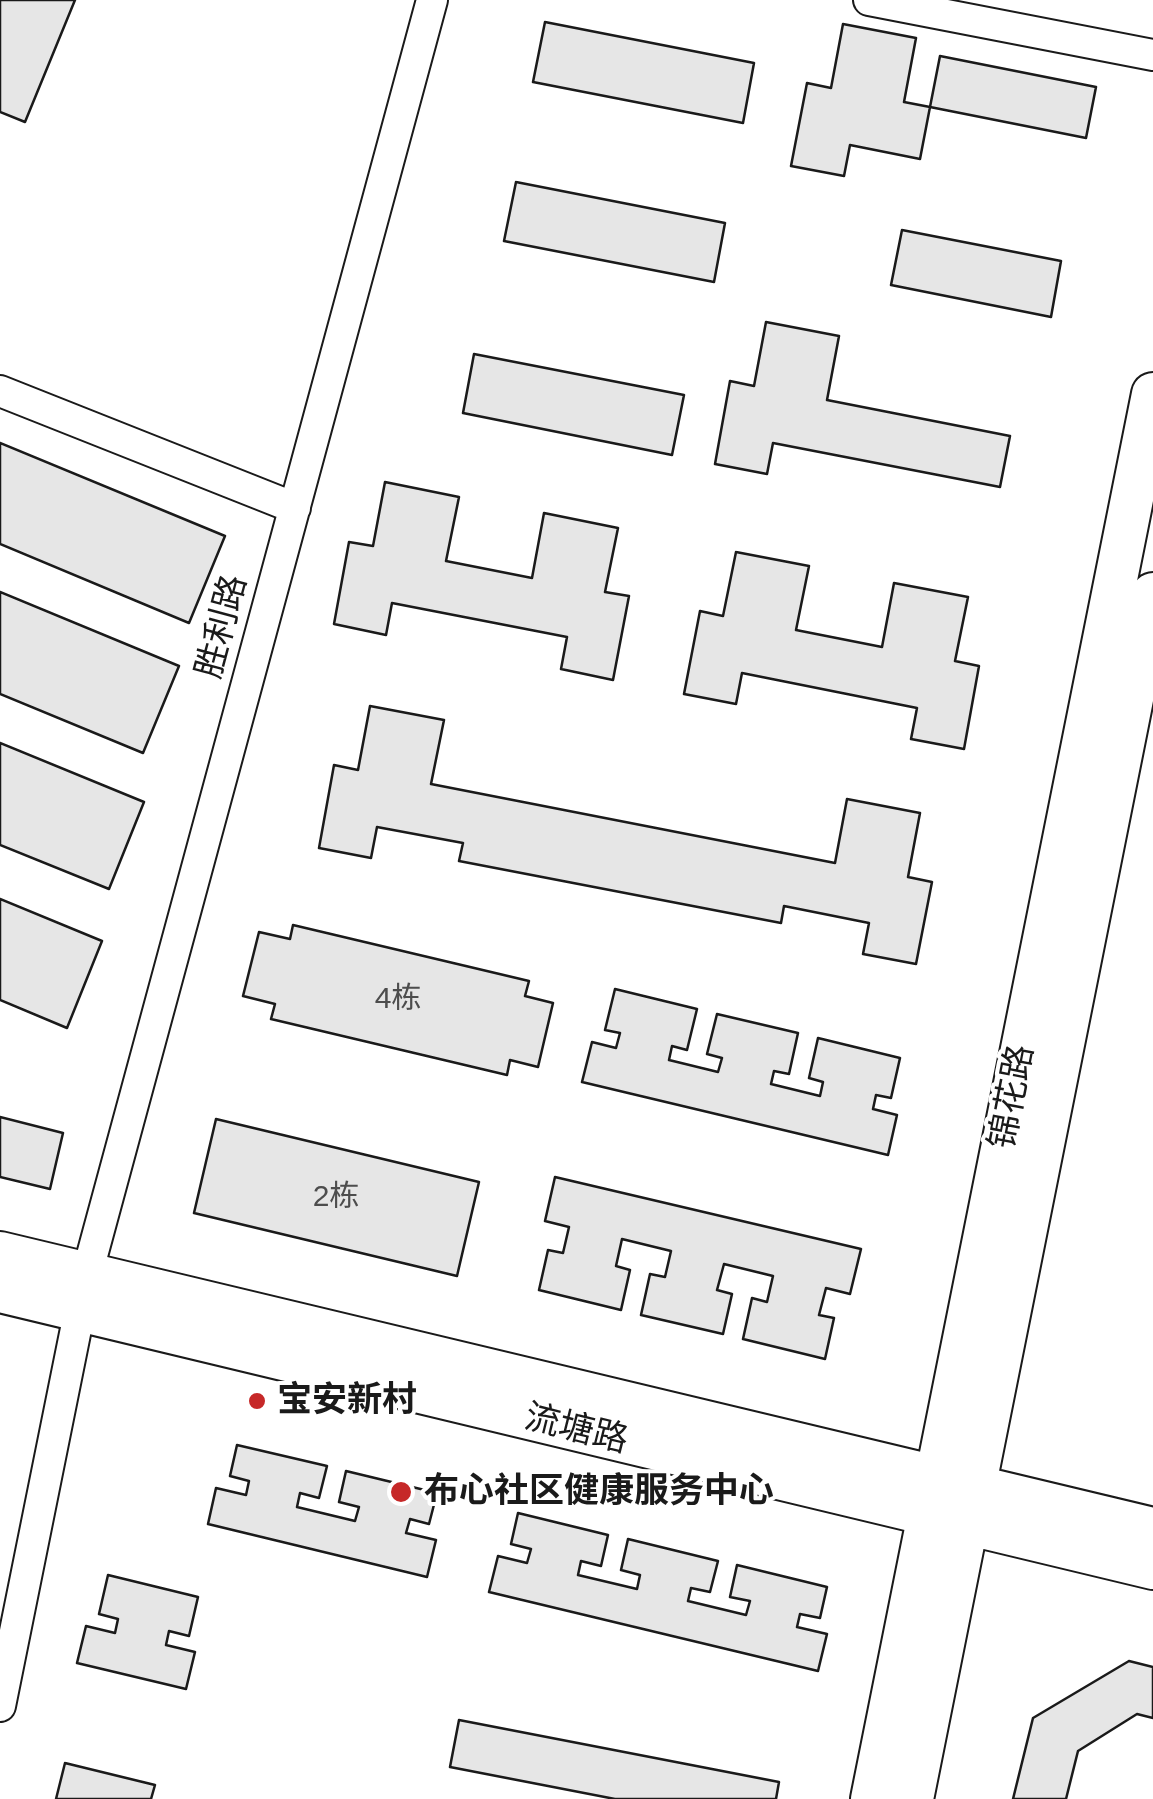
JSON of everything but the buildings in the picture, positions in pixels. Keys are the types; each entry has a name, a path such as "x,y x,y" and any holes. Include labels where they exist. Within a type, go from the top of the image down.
{"street":[{"name":"胜利路","path":"0,1706 83,1292 432,0"},
{"path":"869,0 1153,55"},
{"path":"0,391 294,508"},
{"name":"锦花路","path":"912,1799 952,1500 1153,394"},
{"name":"锦花路","path":"872,1799 952,1500 1153,594"},
{"name":"流塘路","path":"0,1253 83,1292 952,1500 1153,1568"},
{"name":"流塘路","path":"0,1291 83,1292"},
{"name":"流塘路","path":"952,1500 1153,1529"}],"place":[{"name":"宝安新村","path":"257,1401"},
{"name":"布心社区健康服务中心","path":"401,1492"}]}
